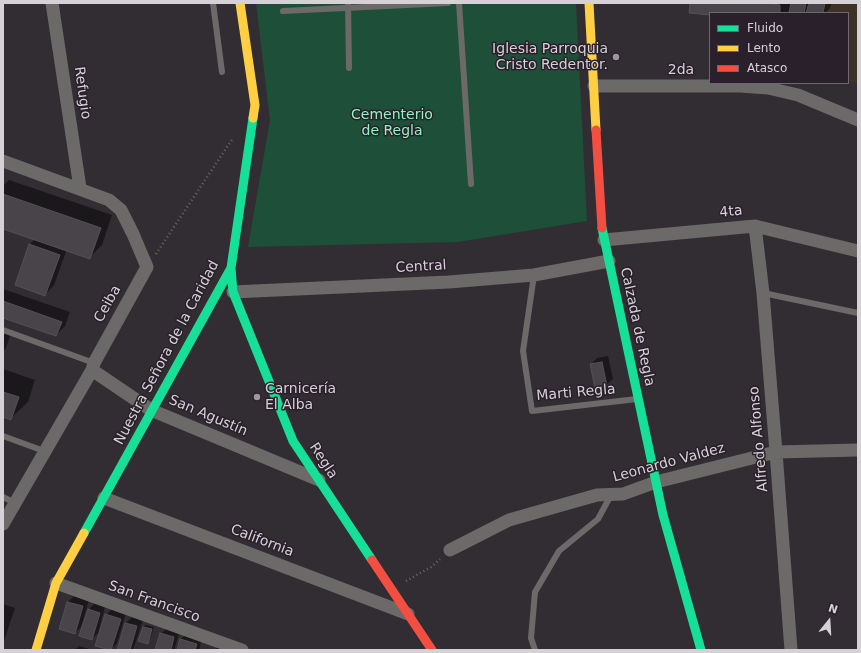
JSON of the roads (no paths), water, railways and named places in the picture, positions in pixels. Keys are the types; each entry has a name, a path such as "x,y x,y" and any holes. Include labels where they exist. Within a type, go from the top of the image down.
{"street":[{"name":"Refugio","path":"52,3 80,188"},
{"name":"Nuestra Señora de la Caridad","path":"36,650 56,584 231,268 255,105 240,3"},
{"name":"Calzada de Regla","path":"589,3 602,230 663,515 701,650"},
{"name":"2da","path":"594,86 740,86 768,88 798,96 858,120"},
{"path":"3,162 80,188"},
{"name":"Ceiba","path":"3,524 93,366 147,267 121,210 109,200 80,188"},
{"name":"4ta","path":"604,240 755,226 858,251"},
{"name":"Alfredo Alfonso","path":"755,226 763,293 791,650"},
{"name":"Central","path":"233,292 449,282 534,275 609,261"},
{"name":"Regla","path":"231,268 233,292 294,441 432,650"},
{"name":"San Agustín","path":"93,366 151,410 319,480"},
{"name":"Leonardo Valdez","path":"450,550 509,520 597,495 623,494 656,482 776,452 858,450"},
{"name":"California","path":"104,498 408,614"},
{"name":"San Francisco","path":"56,584 242,650"}],"lane":[{"path":"213,3 222,72"},
{"path":"283,11 348,6 448,3"},
{"path":"459,3 471,184"},
{"path":"348,6 350,68"},
{"name":"Marti Regla","path":"534,275 523,352 532,411 638,398"},
{"path":"763,293 858,313"},
{"path":"3,330 93,366"},
{"path":"3,436 44,451"},
{"path":"535,650 531,638 535,592 559,551 598,520 611,495"},
{"path":"3,497 15,503"}],"place":[{"name":"Iglesia Parroquia Cristo Redentor.","path":"616,57"},
{"name":"Carnicería El Alba","path":"257,397"}],"park label":[{"name":"Cementerio de Regla","path":"392,124"}]}
